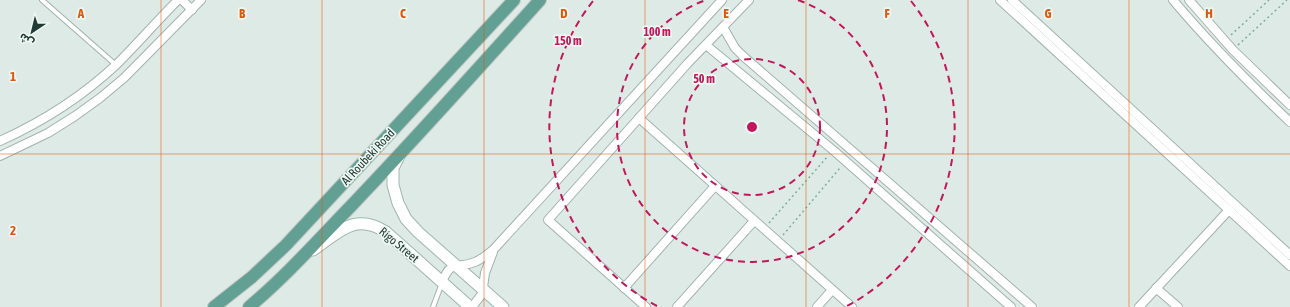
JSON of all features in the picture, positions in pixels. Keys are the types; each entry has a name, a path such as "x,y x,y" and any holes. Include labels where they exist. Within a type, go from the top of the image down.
{"main road":[{"name":"Al Roubeki Road","path":"214,307 252,277 286,245 514,0"},
{"name":"Al Roubeki Road","path":"249,307 266,293 300,259 400,154 540,0"},
{"name":"Rigo Street","path":"400,154 394,168 393,186 398,203 406,219 454,265 503,307"},
{"name":"Rigo Street","path":"300,259 345,228 353,224 370,224 386,232 471,307"}],"street":[{"path":"0,141 41,120 90,86 116,65 178,0"},
{"path":"182,0 192,10"},
{"path":"0,156 48,133 100,98 124,78 201,0"},
{"path":"442,282 448,270 454,265 476,262 494,249 722,0"},
{"path":"646,307 548,220 688,63 749,0"},
{"path":"1000,0 1290,266"},
{"path":"1012,0 1290,255"},
{"path":"1173,0 1200,32 1233,67 1290,122"},
{"path":"1190,0 1233,50 1290,105"},
{"path":"723,27 735,48 743,56 1032,307"},
{"path":"706,45 846,161 1011,307"},
{"path":"639,118 852,307"},
{"path":"624,288 715,186"},
{"path":"892,202 900,192"},
{"path":"1139,307 1230,210"},
{"path":"677,307 754,221"},
{"path":"471,307 480,298 484,290 486,269 494,249"},
{"path":"1156,288 1178,307"},
{"path":"817,307 832,290"}],"lane":[{"path":"42,0 116,65"},
{"path":"433,307 442,282"}],"path":[{"path":"1225,41 1269,0"},
{"path":"1233,50 1287,0"},
{"path":"764,229 833,150"},
{"path":"777,241 846,161"}]}
